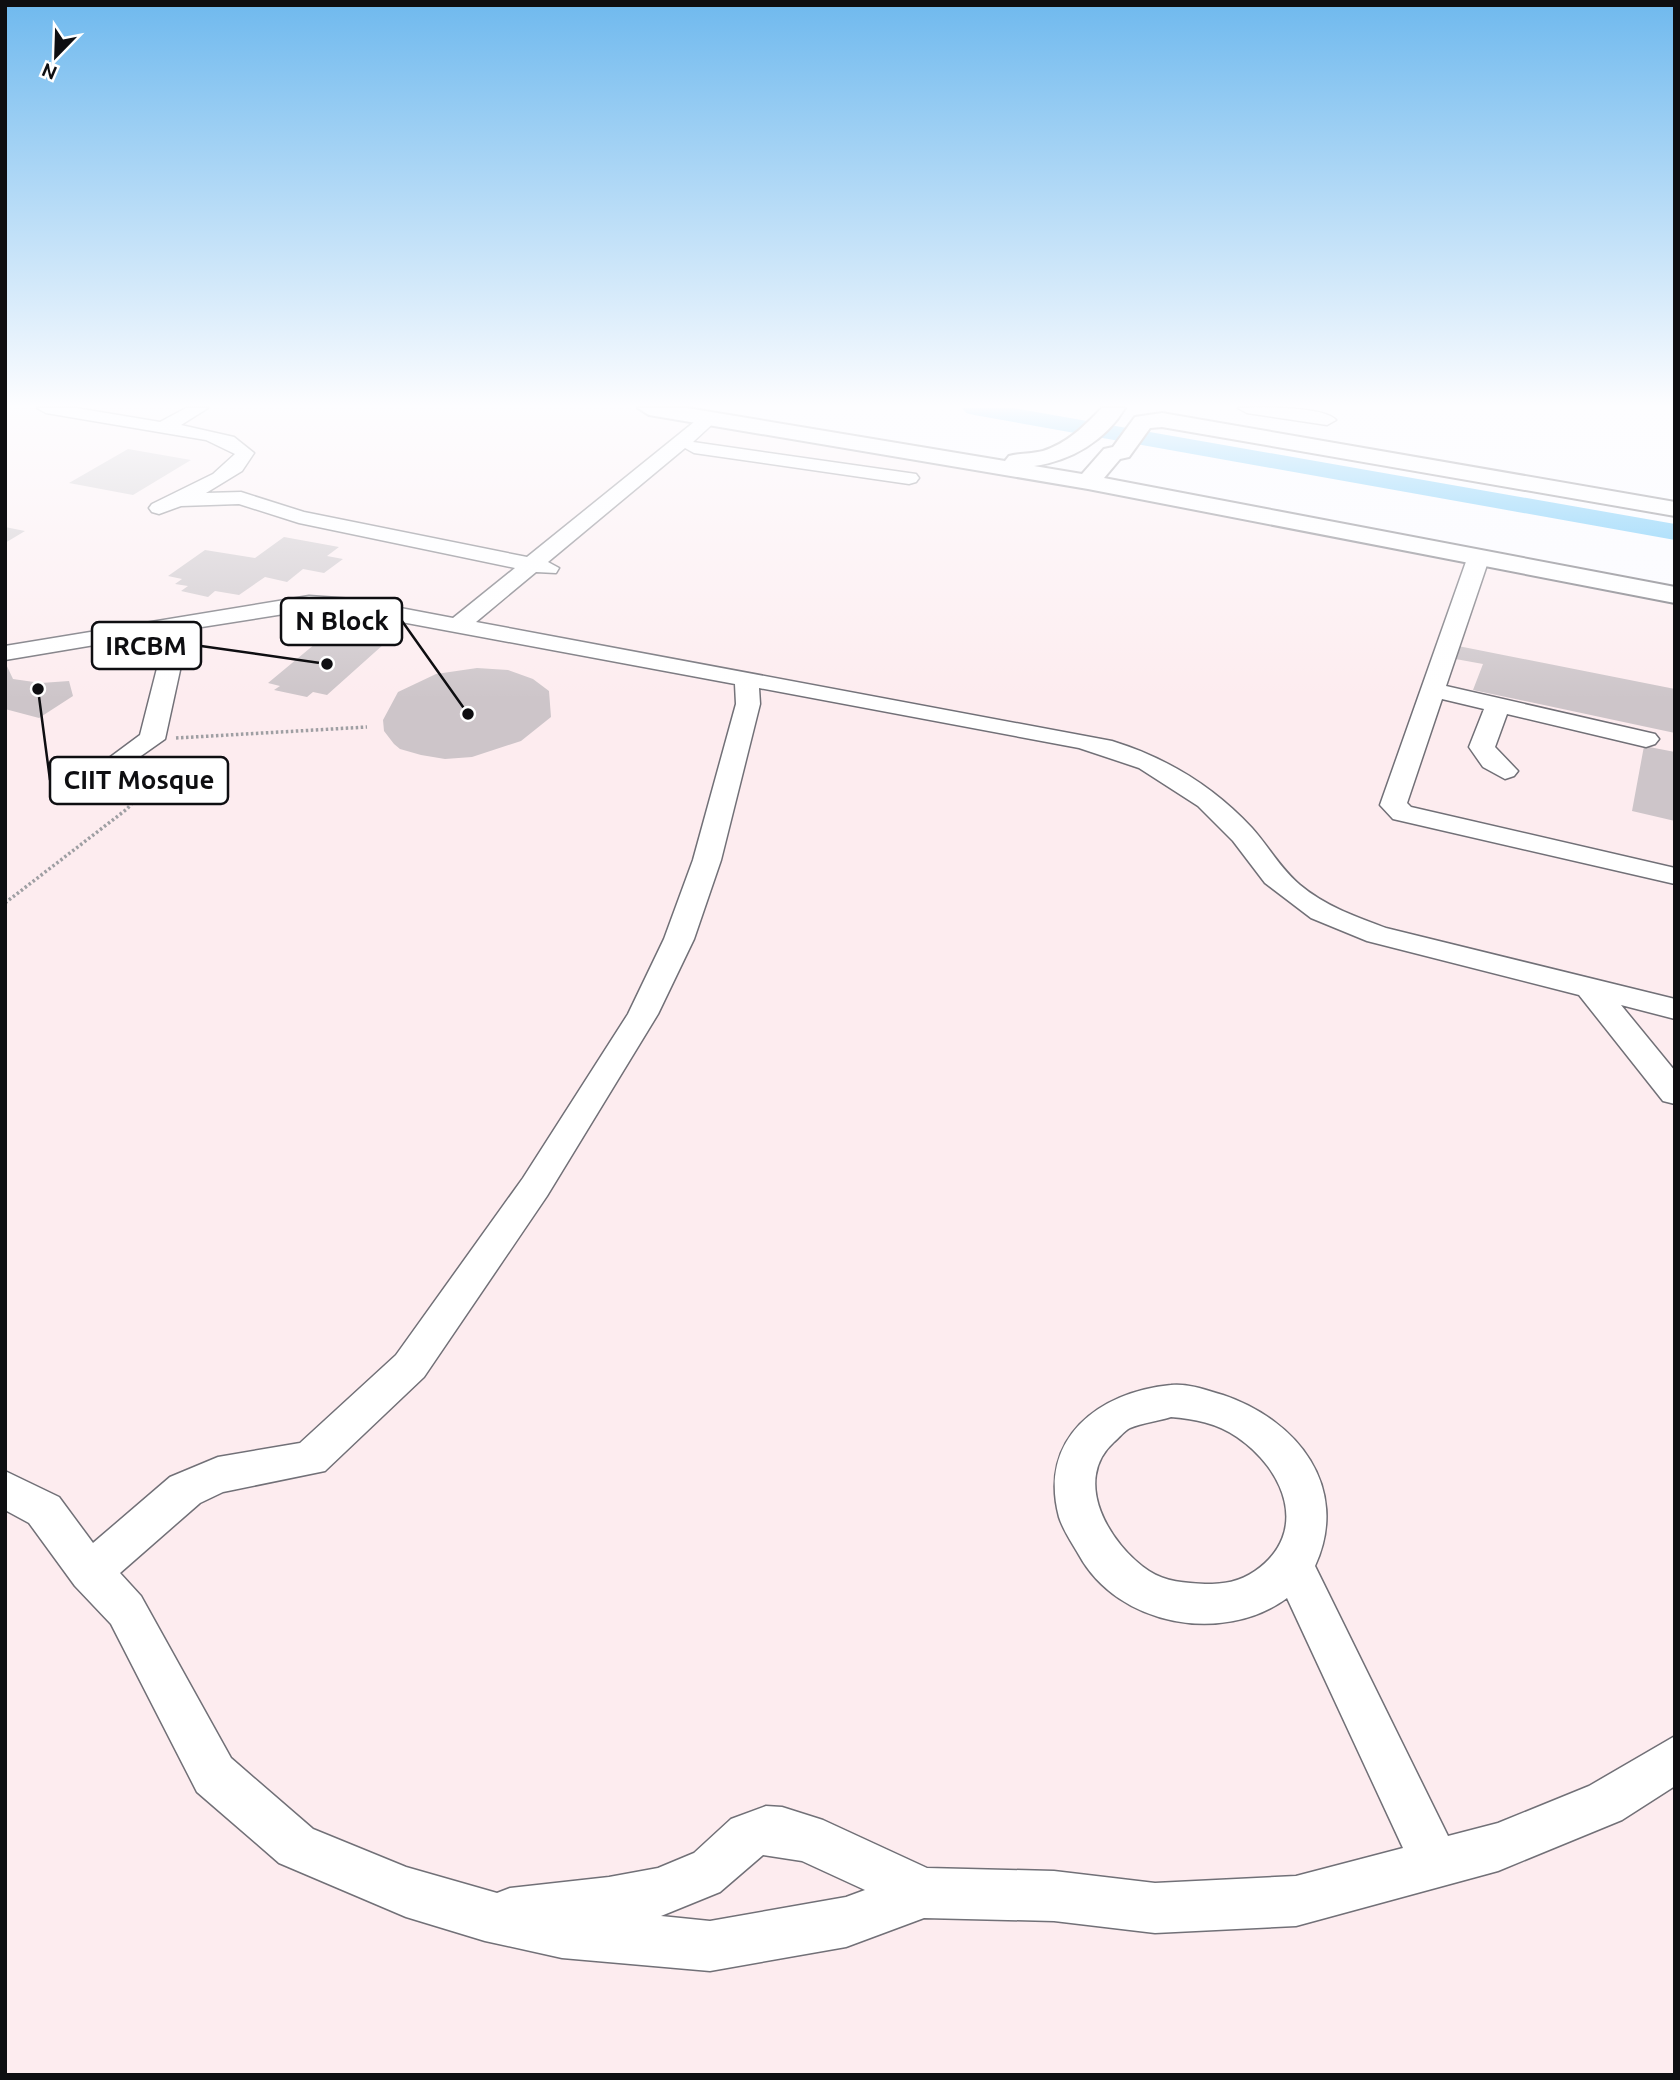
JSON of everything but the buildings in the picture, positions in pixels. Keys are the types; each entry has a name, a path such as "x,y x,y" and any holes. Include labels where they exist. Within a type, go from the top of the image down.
{"main road":[{"path":"1224,505 1675,595"},
{"path":"1258,505 1675,585"},
{"path":"1653,505 1675,509"}],"street":[{"path":"261,505 299,517 540,567 619,505"},
{"path":"468,627 610,505"},
{"path":"1479,556 1393,805 1402,813 1675,876"},
{"path":"5,653 309,603 352,606 1117,748 1157,764 1191,788 1244,835 1262,863 1293,893 1330,918 1377,935 1675,1009"},
{"path":"122,758 152,740 179,625"},
{"path":"90,1572 185,1490 218,1475 311,1459 411,1366 535,1187 643,1014 679,939 707,860 748,704 747,678"},
{"path":"1434,690 1497,707 1646,739"},
{"path":"1497,707 1491,730 1482,747 1492,762 1505,771"},
{"path":"1588,986 1675,1093"},
{"path":"1294,1567 1264,1593 1221,1605 1174,1601 1130,1582 1095,1551 1076,1513 1073,1474 1087,1441 1114,1416 1131,1408 1171,1401 1214,1408 1253,1427 1285,1456 1304,1493 1308,1512 1308,1532 1294,1567 1436,1863"},
{"path":"5,1489 44,1510 90,1572 126,1610 214,1775 296,1846 406,1892 485,1916 562,1933 710,1946 846,1922 924,1893 1054,1896 1154,1908 1296,1901 1498,1847 1605,1803 1675,1759"},
{"path":"485,1916 614,1900 671,1889 706,1874 747,1835 766,1829 792,1834 828,1848 924,1893"}],"path":[{"path":"5,903 127,809 133,802 152,740 367,727"}],"shaded area":[{"path":"5,505 1178,505 1675,600 1675,2075 5,2075"}],"waterway":[{"path":"1523,505 1675,532"}],"place":[{"name":"IRCBM","path":"327,664"},
{"name":"CIIT Mosque","path":"38,689"},
{"name":"N Block","path":"468,714"}]}
